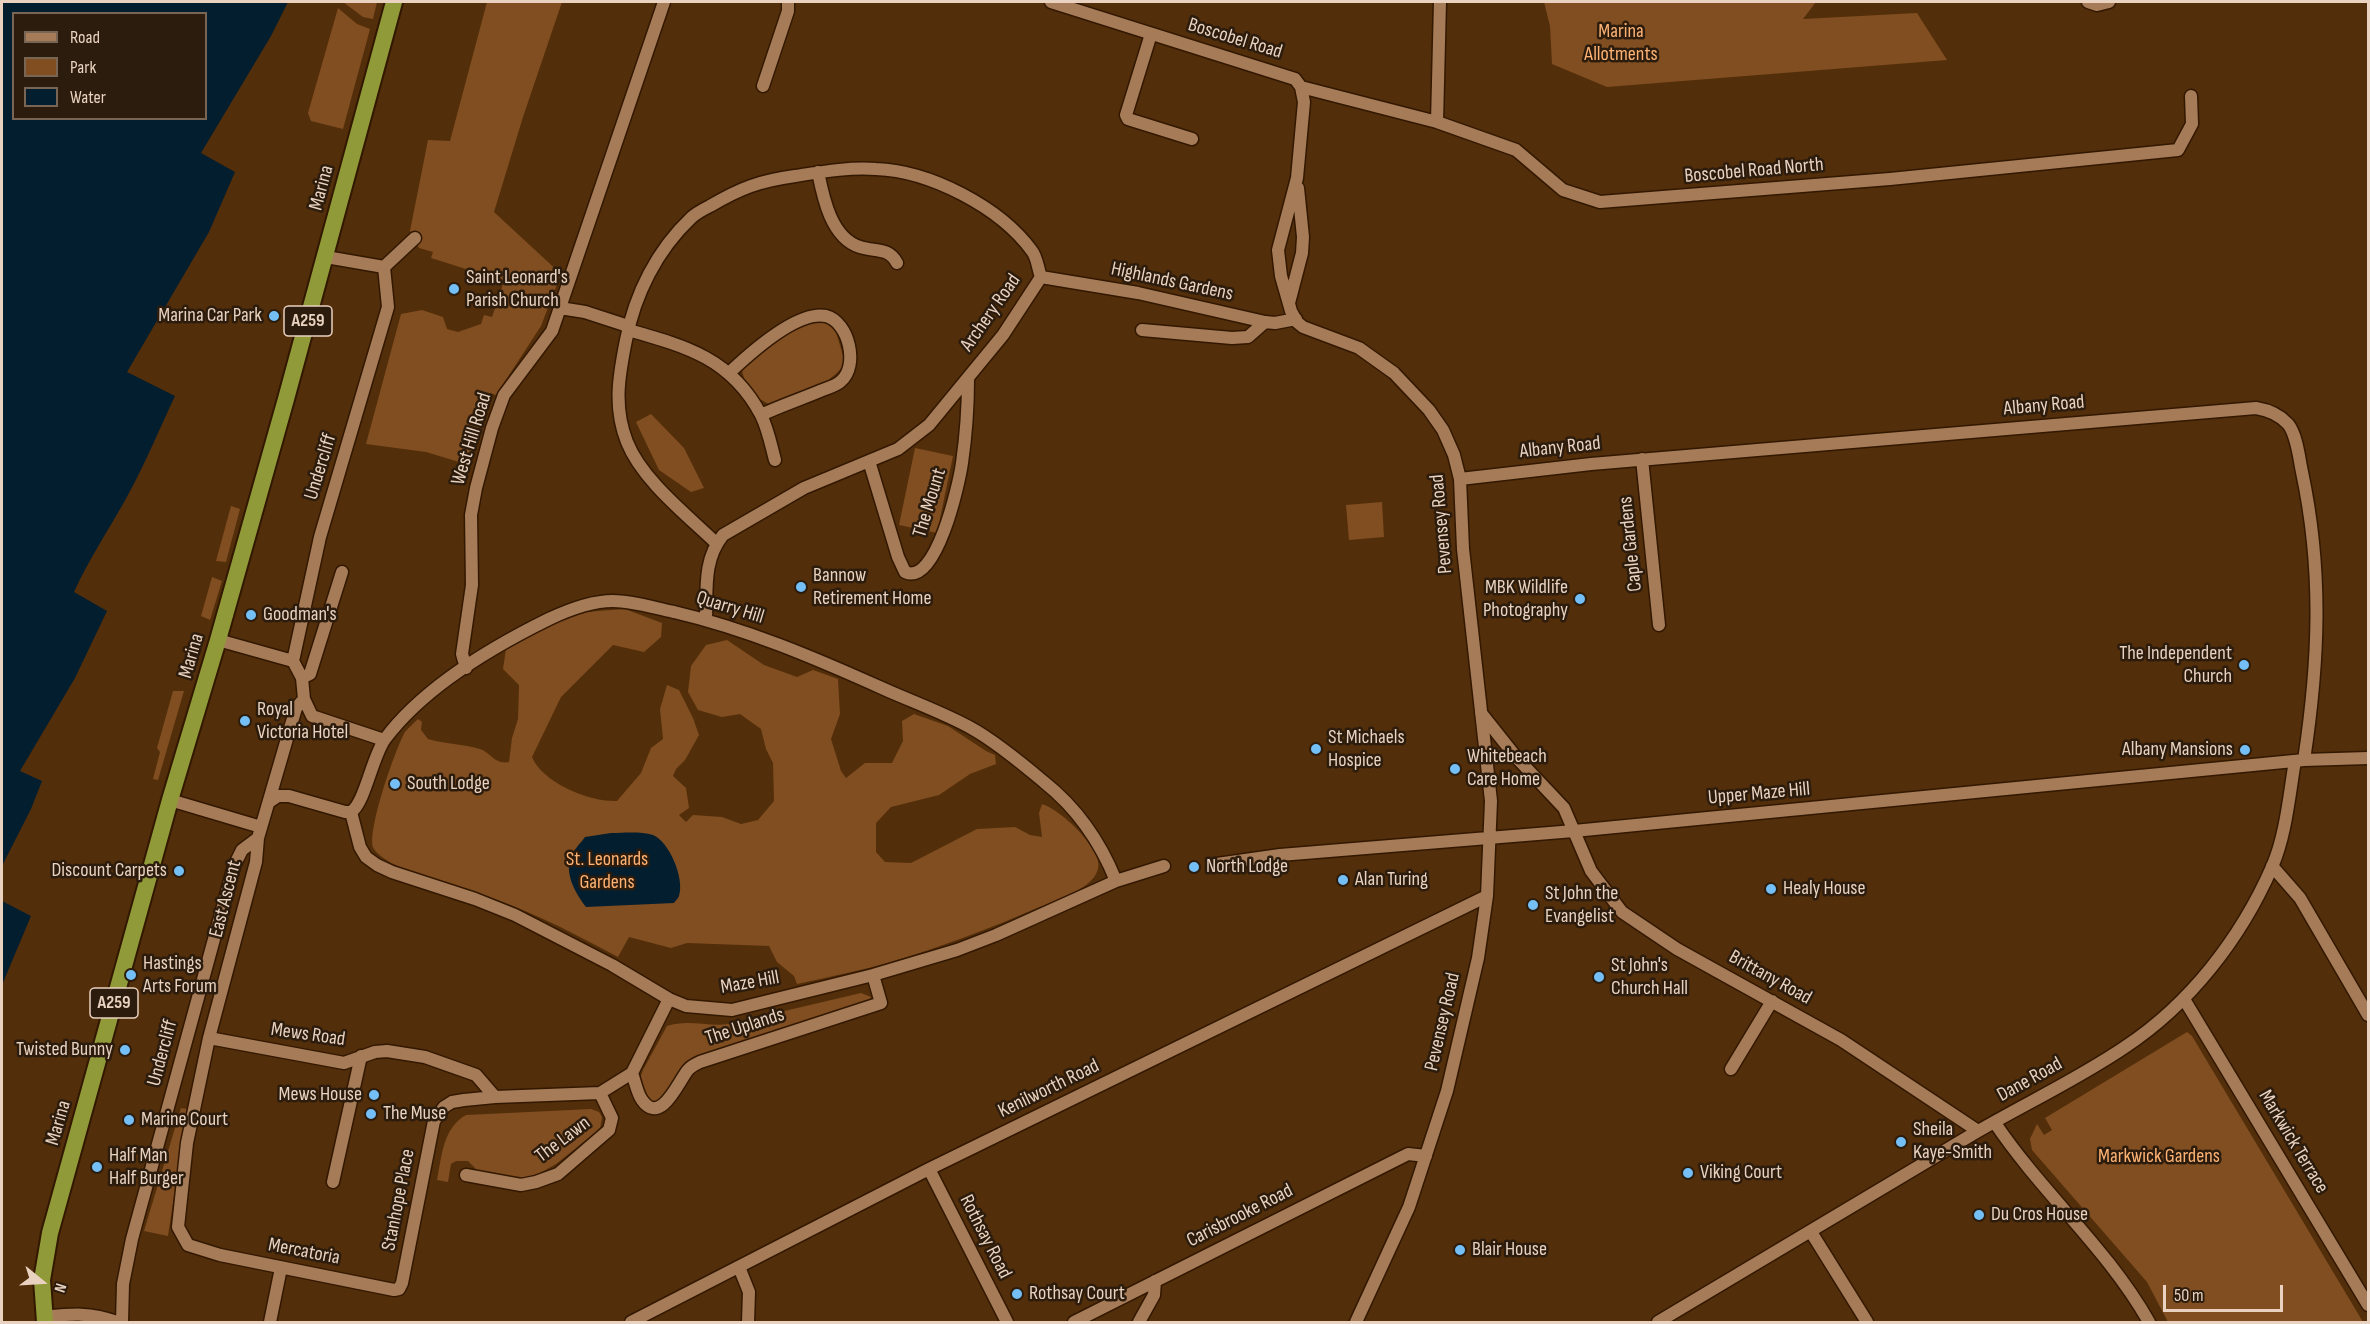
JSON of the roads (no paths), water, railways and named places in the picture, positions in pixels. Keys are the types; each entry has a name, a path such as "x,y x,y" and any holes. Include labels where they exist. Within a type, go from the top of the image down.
{"highway":[{"name":"Marina","path":"45,1320 42,1280 51,1233 170,800 218,640 326,256 393,2"}],"street":[{"name":"West Hill Road","path":"465,668 462,654 472,585 471,515 492,428 504,395 552,331 663,2"},
{"path":"763,86 788,11 788,2"},
{"name":"Boscobel Road","path":"1052,2 1286,75 1295,79 1301,87"},
{"path":"1437,122 1440,2"},
{"path":"2088,2 2097,5 2109,2"},
{"path":"1151,34 1126,115 1128,120 1192,139"},
{"path":"1296,320 1288,304 1278,250 1297,178 1304,102 1301,87"},
{"name":"Boscobel Road North","path":"1301,87 1437,122 1516,150 1563,190 1600,202 1878,180 2178,150 2192,124 2191,96"},
{"name":"Archery Road","path":"877,169 901,172 973,198 1000,218 1034,252 1041,277 1003,334 968,380 929,425 898,448 804,488 774,504 723,535 716,543 650,478 627,443 618,410 617,388 628,328 652,265 692,216 739,189 763,181 818,172 877,169"},
{"path":"818,172 828,214 837,227 849,240 860,247 884,250 897,263"},
{"path":"1288,304 1302,254 1304,237 1297,178"},
{"path":"326,256 384,267 415,238"},
{"name":"Undercliff","path":"293,661 320,537 388,307 384,267"},
{"name":"Highlands Gardens","path":"1041,277 1138,293 1265,322 1296,320"},
{"path":"560,308 585,312 709,358 729,373 761,415 775,460"},
{"path":"729,373 769,338 793,324 816,316 825,316 835,321 842,329 850,351 850,369 841,382 761,415"},
{"name":"Pevensey Road","path":"1296,320 1303,327 1359,348 1394,373 1412,390 1443,430 1454,455 1460,479 1463,549 1491,801 1487,896 1478,958 1447,1091 1409,1207 1356,1323"},
{"path":"1142,330 1232,338 1248,337 1265,322"},
{"name":"The Mount","path":"869,461 898,557 905,572 911,575 918,573 937,548 952,509 962,465 968,380"},
{"name":"Albany Road","path":"1460,479 1642,459 2238,409 2269,410 2280,417 2291,429 2300,459 2312,521 2317,592 2317,640 2300,761"},
{"name":"Caple Gardens","path":"1642,459 1659,625"},
{"path":"706,619 707,565 716,543"},
{"path":"302,678 309,674 342,572"},
{"name":"Quarry Hill","path":"351,812 359,804 371,765 384,740 416,705 465,668 508,640 551,618 584,606 613,601 706,619 812,657 972,729 1045,783 1083,819 1105,852 1116,881"},
{"path":"218,640 293,661 302,678 304,699 312,716 384,740"},
{"name":"East Ascent","path":"195,1249 183,1239 178,1227 188,1143 208,1038 256,862 260,833 269,801 296,708 304,699"},
{"path":"1481,713 1516,757 1564,808 1574,831"},
{"name":"Upper Maze Hill","path":"1217,864 1280,855 1488,839 2300,761 2368,758"},
{"name":"Dane Road","path":"1658,1323 1978,1131 2127,1047 2166,1017 2206,974 2244,921 2272,866 2300,761"},
{"path":"269,801 278,796 289,796 351,812"},
{"path":"170,800 260,833"},
{"name":"Maze Hill","path":"351,812 360,847 366,857 377,865 475,899 532,923 612,965 669,999 686,1006 732,1010 873,975 957,950 1116,881 1164,866"},
{"name":"Brittany Road","path":"1574,831 1591,871 1622,912 1677,949 1841,1040 1978,1131"},
{"name":"Undercliff","path":"122,1323 123,1284 132,1239 234,866 242,850 260,833"},
{"path":"2272,866 2300,898 2368,1015"},
{"name":"Kenilworth Road","path":"631,1323 929,1169 1487,896"},
{"name":"The Uplands","path":"632,1073 642,1100 648,1106 661,1106 670,1100 689,1068 700,1062 881,1003 873,975"},
{"path":"600,1093 632,1073 669,999"},
{"name":"Markwick Terrace","path":"2184,999 2368,1305"},
{"path":"1731,1069 1772,1001"},
{"name":"Mews Road","path":"208,1038 344,1063 361,1056 387,1051 444,1062 476,1075 495,1097"},
{"path":"333,1182 361,1056"},
{"name":"Stanhope Place","path":"402,1283 434,1121 444,1107 452,1102 495,1097 600,1093"},
{"name":"The Lawn","path":"465,1175 521,1185 558,1174 609,1130 612,1118 600,1093"},
{"path":"1995,1123 2023,1162 2074,1220 2133,1294 2149,1323"},
{"name":"Carisbrooke Road","path":"1074,1323 1408,1154 1426,1156"},
{"name":"Rothsay Road","path":"929,1169 1007,1323"},
{"path":"1811,1232 1867,1323"},
{"name":"Mercatoria","path":"195,1249 394,1290 399,1289 402,1283"},
{"path":"739,1267 749,1292 748,1323"},
{"path":"270,1323 281,1268"},
{"path":"1139,1323 1154,1295 1155,1281"},
{"path":"45,1320 74,1313 98,1315 117,1323"}],"water":[{"path":"2,2 288,2 271,36 201,153 235,172 209,232 127,372 175,396 137,477 74,592 107,611 75,678 20,771 42,781 31,809 2,866"},
{"path":"611,833 653,835 665,845 674,861 680,880 679,896 674,903 586,907 570,877 571,857 585,837"},
{"path":"2,901 31,916 2,985"}],"place":[{"name":"Saint Leonard's Parish Church","path":"454,289"},
{"name":"Marina Car Park","path":"274,316"},
{"name":"Bannow Retirement Home","path":"801,587"},
{"name":"MBK Wildlife Photography","path":"1580,599"},
{"name":"Goodman's","path":"251,615"},
{"name":"The Independent Church","path":"2244,665"},
{"name":"Royal Victoria Hotel","path":"245,721"},
{"name":"St Michaels Hospice","path":"1316,749"},
{"name":"Albany Mansions","path":"2245,750"},
{"name":"Whitebeach Care Home","path":"1455,769"},
{"name":"South Lodge","path":"395,784"},
{"name":"North Lodge","path":"1194,867"},
{"name":"Discount Carpets","path":"179,871"},
{"name":"Alan Turing","path":"1343,880"},
{"name":"Healy House","path":"1771,889"},
{"name":"St John the Evangelist","path":"1533,905"},
{"name":"Hastings Arts Forum","path":"131,975"},
{"name":"St John's Church Hall","path":"1599,977"},
{"name":"Twisted Bunny","path":"125,1050"},
{"name":"Mews House","path":"374,1095"},
{"name":"The Muse","path":"371,1114"},
{"name":"Marine Court","path":"129,1120"},
{"name":"Sheila Kaye-Smith","path":"1901,1142"},
{"name":"Half Man Half Burger","path":"97,1167"},
{"name":"Viking Court","path":"1688,1173"},
{"name":"Du Cros House","path":"1979,1215"},
{"name":"Blair House","path":"1460,1250"},
{"name":"Rothsay Court","path":"1017,1294"}],"park label":[{"name":"Marina Allotments","path":"1621,44"},
{"name":"St. Leonards Gardens","path":"607,872"},
{"name":"Markwick Gardens","path":"2159,1157"}]}
